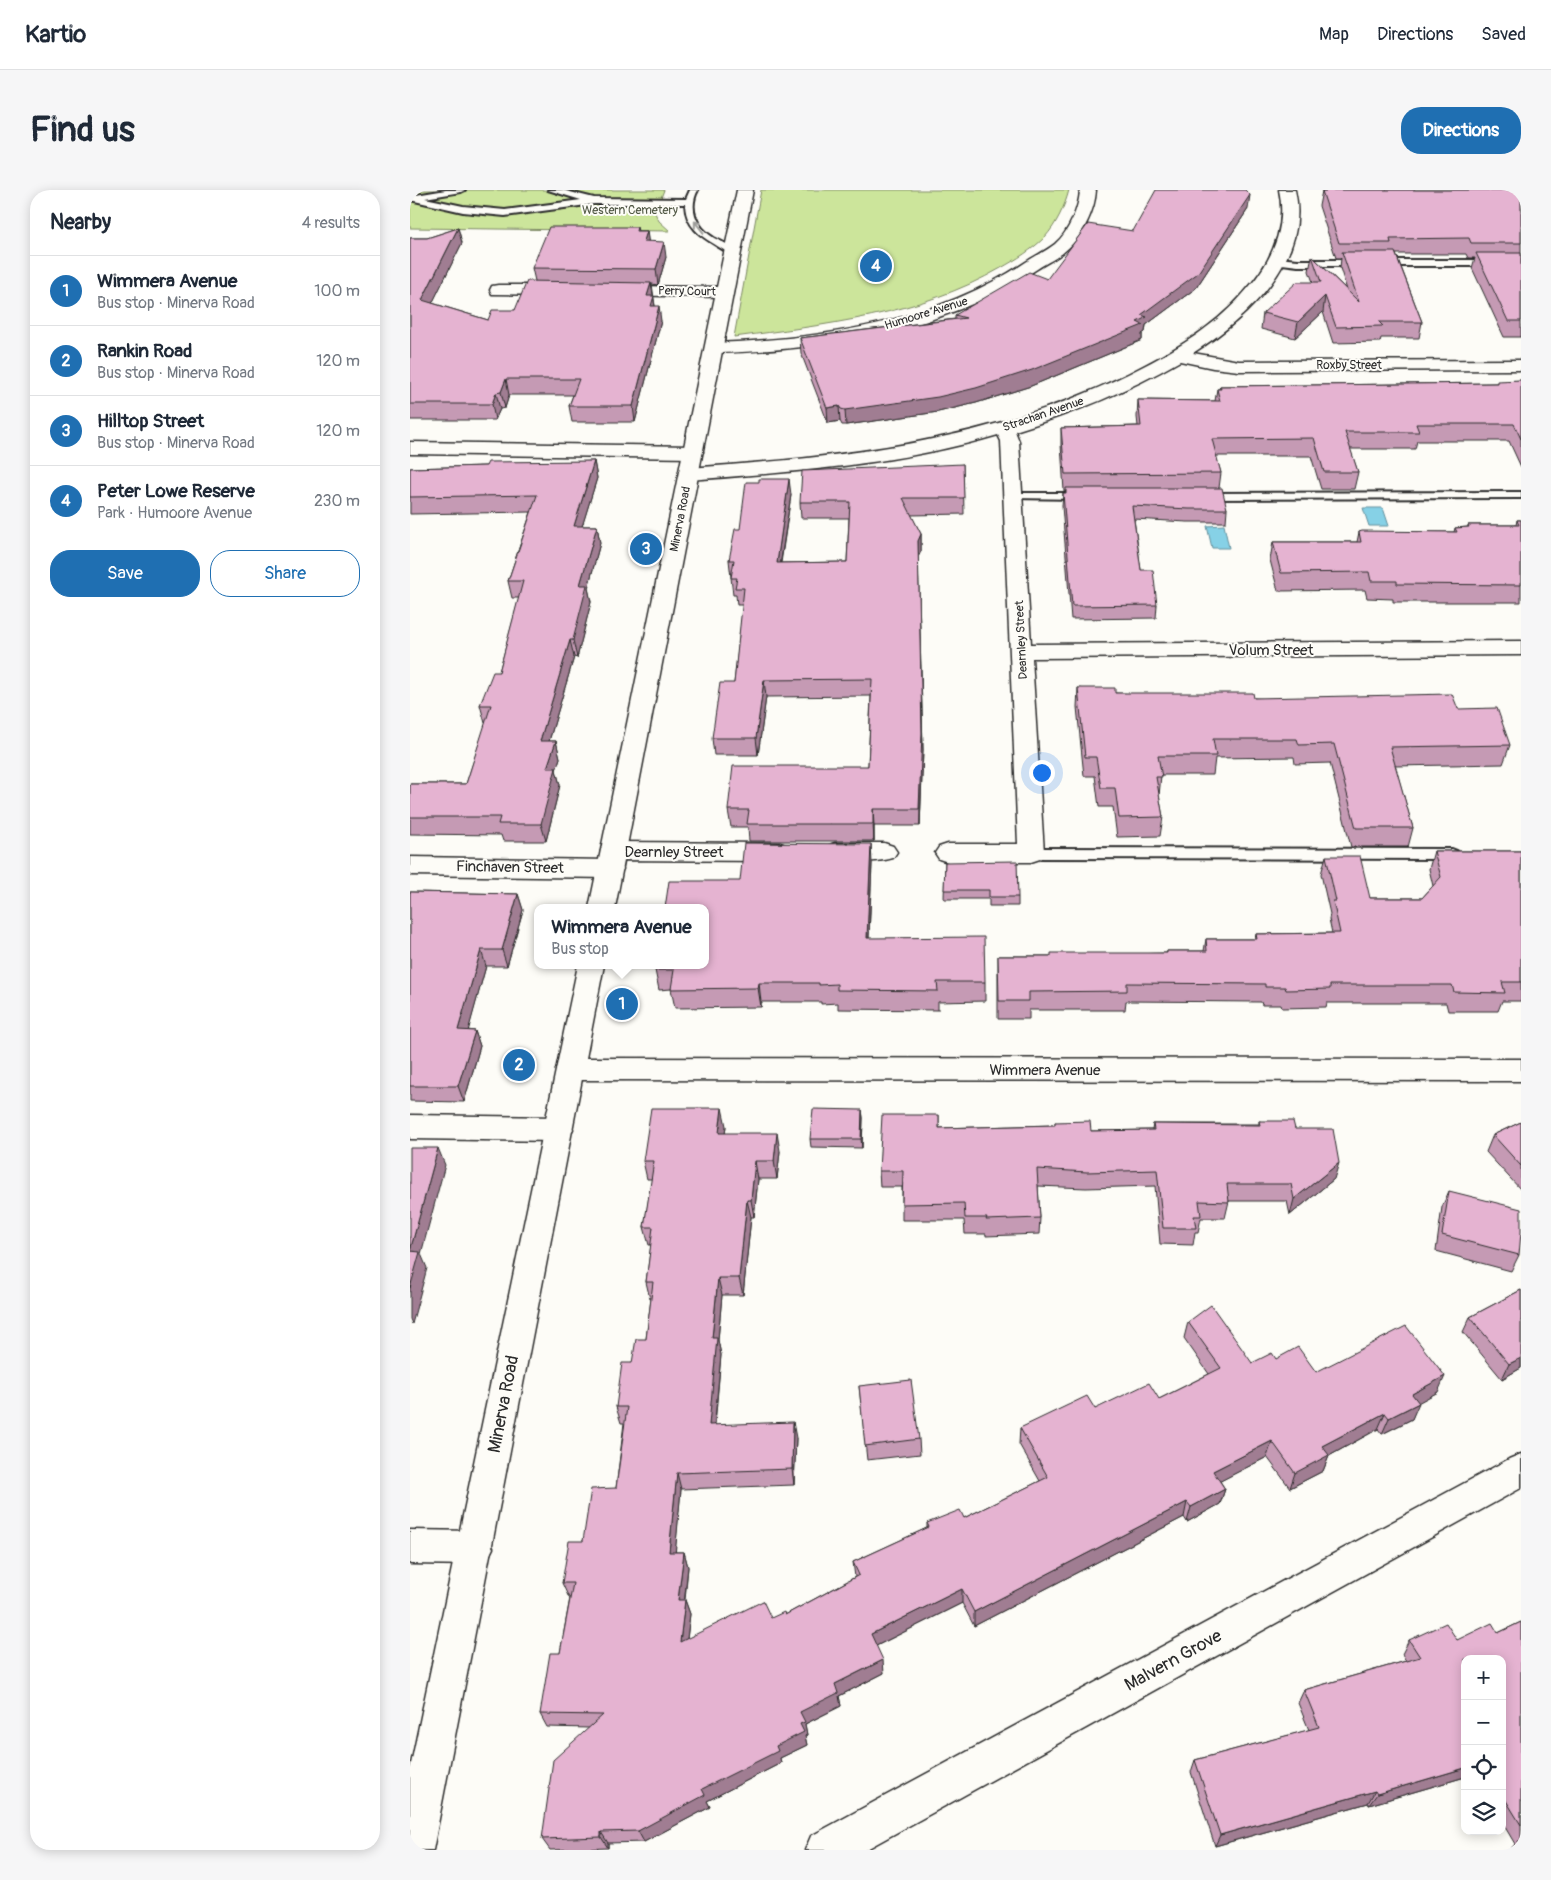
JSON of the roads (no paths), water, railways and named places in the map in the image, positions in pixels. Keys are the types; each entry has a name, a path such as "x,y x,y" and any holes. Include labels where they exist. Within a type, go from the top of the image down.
{"street":[{"name":"Minerva Road","path":"603,904 745,190"},
{"name":"Humoore Avenue","path":"714,348 769,346 842,335 917,318 982,295 1008,281 1064,244 1081,216 1088,199 1088,190"},
{"name":"Strachan Avenue","path":"689,474 809,465 910,449 1004,428 1084,401 1135,378 1178,355 1218,329 1251,299 1277,261 1288,239 1291,203 1287,190"},
{"path":"498,290 577,290"},
{"name":"Perry Court","path":"596,291 725,292"},
{"name":"Roxby Street","path":"1178,355 1212,363 1239,366 1521,365"},
{"name":"Dearnley Street","path":"1004,428 1010,441 1014,496 1032,853"},
{"path":"410,448 693,452"},
{"name":"Volum Street","path":"1022,651 1521,648"},
{"name":"Dearnley Street","path":"612,861 812,852 884,852"},
{"path":"948,853 1032,853"},
{"name":"Finchaven Street","path":"410,866 612,861"},
{"name":"Minerva Road","path":"415,1848 589,969"},
{"name":"Wimmera Avenue","path":"570,1069 1521,1070"},
{"path":"410,1127 558,1129"},
{"name":"Malvern Grove","path":"825,1850 1521,1470"},
{"path":"410,1547 475,1548"}],"lane":[{"path":"410,198 461,190"},
{"path":"552,190 594,201"},
{"path":"694,190 687,202 690,214 698,228 708,237 733,252"},
{"path":"410,198 463,210 505,213 594,201 687,202"},
{"path":"1277,261 1298,263 1521,263"},
{"path":"1196,496 1521,495"},
{"path":"1014,496 1098,496"},
{"path":"1032,853 1461,854"}],"water":[{"path":"1363,508 1383,508 1389,526 1369,526"},
{"path":"1224,525 1229,548 1212,548 1207,526"}],"place":[{"name":"Peter Lowe Reserve","path":"876,266"},
{"name":"Hilltop Street","path":"646,549"},
{"name":"Wimmera Avenue","path":"622,1004"},
{"name":"Rankin Road","path":"519,1065"}],"park label":[{"name":"Western Cemetery","path":"630,210"}]}
